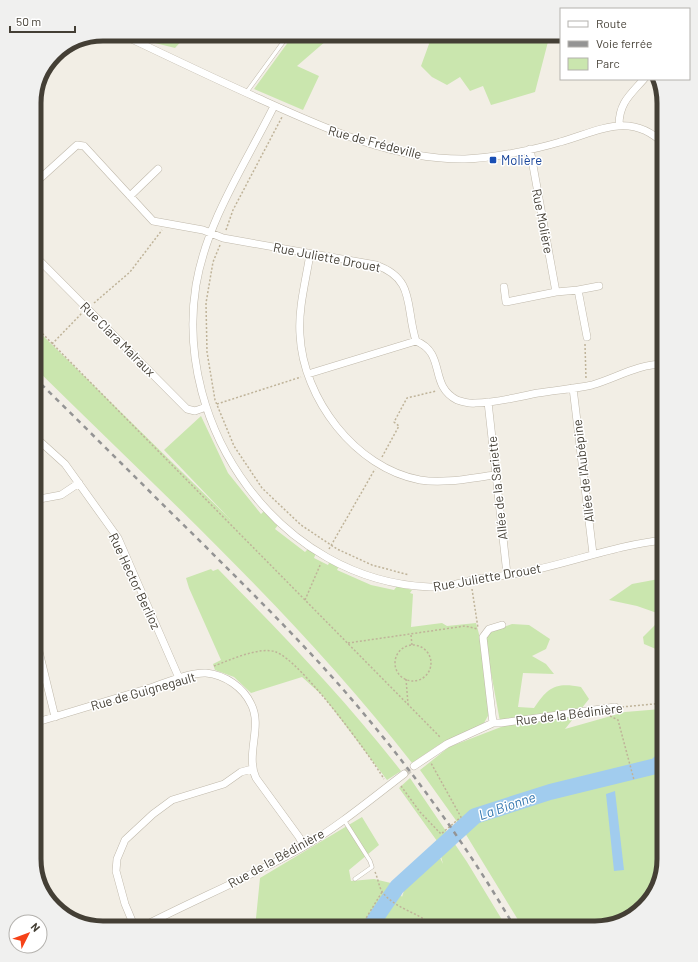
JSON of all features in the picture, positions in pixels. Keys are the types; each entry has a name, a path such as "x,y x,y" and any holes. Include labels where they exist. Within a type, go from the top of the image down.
{"street":[{"name":"Rue de Frédeville","path":"136,41 331,131 393,149 427,156 479,158 560,142 586,133 619,125 639,128 657,137"},
{"path":"619,125 619,111 643,80"},
{"name":"Rue Juliette Drouet","path":"274,106 234,184 211,234 201,262 196,284 193,328 197,372 206,407 221,446 240,478 254,495 286,528 325,555 361,573 381,580 432,588 523,572 625,546 657,541"},
{"path":"41,178 77,145 84,146 153,221 203,230 211,234"},
{"name":"Rue Molière","path":"530,149 556,292"},
{"path":"130,196 158,169"},
{"name":"Rue Juliette Drouet","path":"211,234 223,238 376,265 390,270 401,280 406,293 416,341"},
{"path":"310,254 300,317 302,354 317,400 338,430 362,452 379,463 418,480 438,482 495,475"},
{"name":"Rue Clara Malraux","path":"41,262 187,409 195,411 206,407"},
{"path":"504,287 506,302 556,292 599,286"},
{"path":"578,290 587,337"},
{"path":"308,374 416,341 430,349 434,356 443,388 457,400 466,403 488,402 587,386 657,364"},
{"name":"Allée de l'Aubépine","path":"573,388 593,554"},
{"name":"Allée de la Sariette","path":"488,402 507,574"},
{"name":"Rue Hector Berlioz","path":"41,442 65,464 118,538 180,678"},
{"path":"41,499 61,495 79,483"},
{"path":"493,723 483,637 489,629 502,625"},
{"path":"41,660 55,717"},
{"name":"Rue de Guignegault","path":"41,721 180,678 205,673 222,677 233,683 243,691 252,705 256,719 251,759 252,769"},
{"name":"Rue de la Bédinière","path":"414,766 447,744 493,723 611,708"},
{"path":"132,921 125,904 116,871 117,859 125,840 153,814 172,800 224,784 241,772 252,769 304,846"},
{"name":"Rue de la Bédinière","path":"155,921 236,882 304,846 343,820 404,774"}],"lane":[{"path":"246,93 284,41"},
{"path":"343,820 370,861 372,867 355,879"}],"path":[{"path":"283,116 233,210 213,262 206,303 206,352 216,404 234,446 262,488 301,525 330,545 372,566 408,575 412,585"},
{"path":"52,344 86,308 130,272 167,224"},
{"path":"41,332 447,744"},
{"path":"587,337 585,341 587,386"},
{"path":"206,407 308,374"},
{"path":"305,600 330,545 379,463 399,426 394,422 407,398 432,393 443,388"},
{"path":"471,580 479,629 483,637"},
{"path":"348,644 465,626 479,629"},
{"path":"410,635 412,645"},
{"path":"412,645 423,648 428,652 430,657 430,669 423,678 411,680 406,679 397,671 396,659 401,649 412,645"},
{"path":"205,673 213,666 251,652 276,652 298,669 342,721 388,786"},
{"path":"406,679 408,704"},
{"name":"Rue de la Bédinière","path":"611,708 657,704"},
{"path":"611,708 609,715 618,720 634,780"},
{"path":"397,780 420,812 441,834 461,817 428,756"},
{"path":"372,867 382,892 385,895 396,904 426,921"},
{"path":"364,921 382,892"}],"green space":[{"path":"155,41 182,41 175,48 155,43"},
{"path":"289,41 326,41 297,66 319,76 303,110 254,89"},
{"path":"428,41 548,41 535,92 491,105 483,86 470,91 460,77 447,85 432,77 421,66 429,44"},
{"path":"41,334 230,519 164,450 201,416 228,473 261,514 264,511 278,525 275,529 305,552 309,548 316,553 314,558 328,565 330,561 339,566 337,570 371,585 394,590 397,586 412,590 410,593 413,594 411,627 442,623 447,626 476,623 479,634 489,706 489,714 484,723 437,746 412,763 324,658 230,559 41,374"},
{"path":"211,569 213,571 218,569 289,642 358,718 401,771 387,780 323,696 302,677 251,693 234,677 215,670 213,664 221,660 186,578"},
{"path":"657,579 657,613 637,606 609,600 632,584"},
{"path":"657,623 657,649 644,644 643,637"},
{"path":"512,624 529,625 550,639 546,649 532,656 546,664 554,674 523,673 518,707 534,708 548,691 559,686 565,685 581,687 589,699 565,729 625,712 657,709 657,859 655,875 649,890 644,897 626,913 611,919 595,921 519,921 465,833 420,770 449,747 501,727 485,640 490,632"},
{"path":"410,778 467,862 503,921 256,921 260,878 362,817 379,845 349,870 351,881 374,879 395,884 402,897 407,881 437,851 443,864 437,841 399,788"}],"water":[{"path":"615,791 624,870 614,871 606,794"}],"waterway":[{"name":"La Bionne","path":"374,921 397,887 475,816 550,792 657,765"}],"tunnel":[{"path":"404,774 414,766"}],"railway":[{"path":"41,384 271,612 350,698 428,795 482,873 511,921"}],"place":[{"name":"Molière","path":"493,160"}]}
